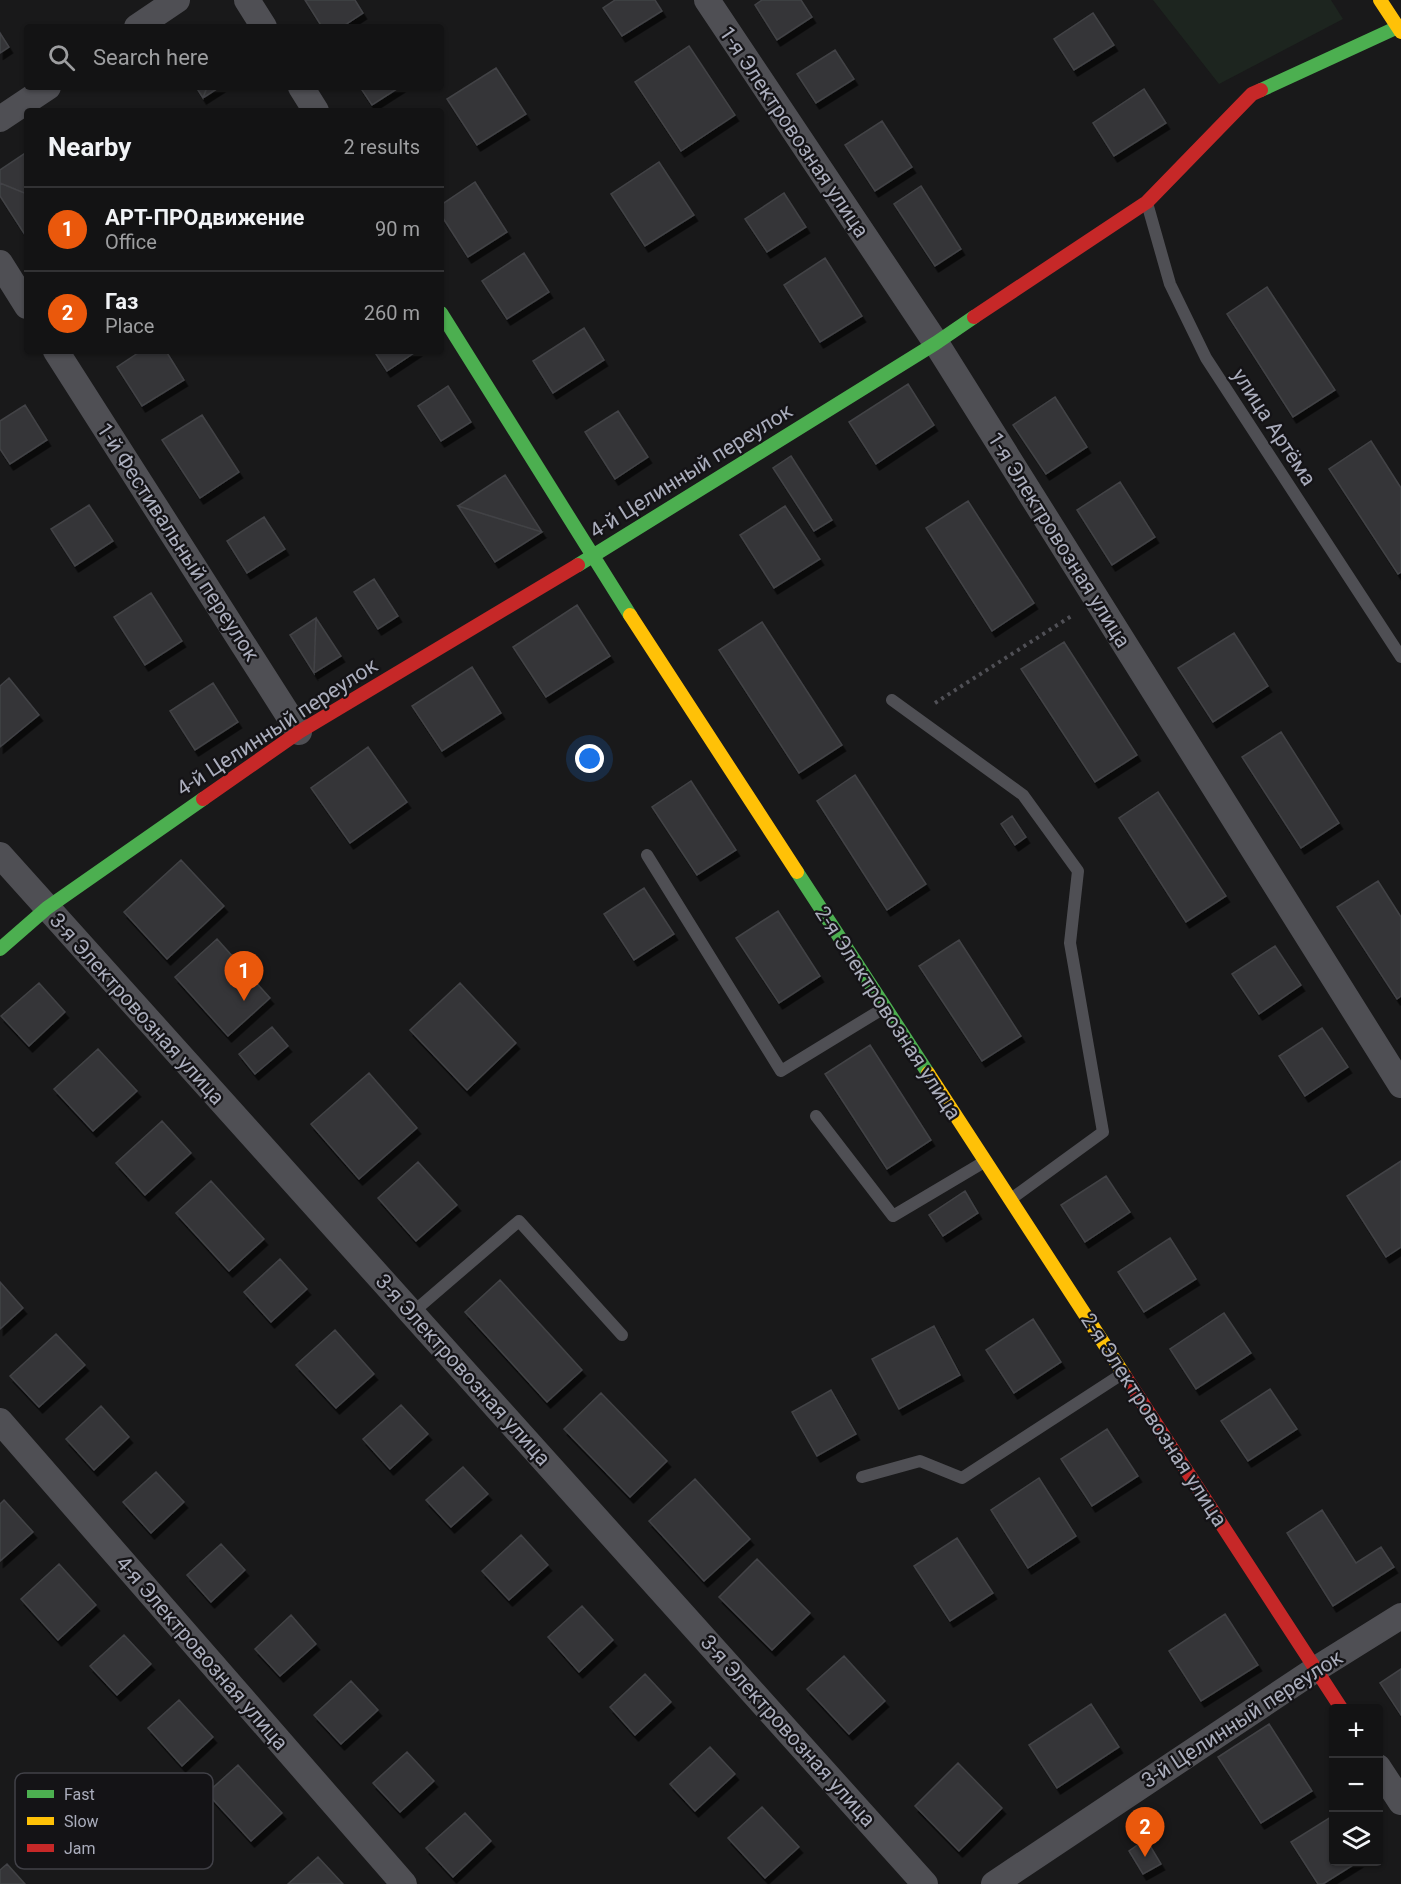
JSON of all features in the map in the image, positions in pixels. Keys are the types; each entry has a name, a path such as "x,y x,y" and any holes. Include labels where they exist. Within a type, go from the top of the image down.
{"street":[{"path":"141,24 177,0"},
{"path":"247,0 262,24"},
{"name":"1-я Электровозная улица","path":"707,0 936,344 1401,1085"},
{"path":"1380,0 1399,29"},
{"name":"4-й Целинный переулок","path":"0,949 47,908 299,732 592,557 936,344 1147,202 1252,94 1399,29"},
{"path":"0,119 44,90"},
{"path":"303,90 314,108"},
{"path":"0,263 24,301"},
{"name":"2-я Электровозная улица","path":"444,318 592,557 1338,1704"},
{"name":"1-й Фестивальный переулок","path":"58,354 299,732"},
{"name":"3-я Электровозная улица","path":"0,855 925,1884"},
{"name":"4-я Электровозная улица","path":"0,1421 404,1884"},
{"name":"3-й Целинный переулок","path":"994,1884 1316,1669 1401,1616"},
{"path":"1383,1775 1401,1802"}],"lane":[{"name":"улица Артёма","path":"1147,202 1170,284 1206,358 1401,657"},
{"path":"892,700 1023,795 1078,871 1070,943 1103,1132 1010,1200"},
{"path":"647,855 780,1071 885,1007"},
{"path":"816,1116 893,1216 985,1161"},
{"path":"412,1313 519,1221 622,1335"},
{"path":"862,1477 920,1461 962,1478 1124,1374"}],"path":[{"path":"914,716 1096,600"}],"shaded area":[{"path":"1153,0 1331,0 1343,19 1219,84"}],"building":[{"path":"305,0 355,0 363,13 346,24 320,24"},
{"path":"615,0 655,0 662,11 622,36 603,8"},
{"path":"762,0 801,0 812,17 777,40 755,5"},
{"path":"1093,13 1114,45 1074,70 1054,39"},
{"path":"0,33 9,47 0,53"},
{"path":"689,46 735,115 681,151 635,82"},
{"path":"835,50 854,79 816,103 797,74"},
{"path":"496,68 526,114 477,145 447,99"},
{"path":"1144,89 1166,123 1114,156 1093,123"},
{"path":"198,90 215,90 203,98"},
{"path":"198,90 206,90 203,98"},
{"path":"362,90 395,90 372,105"},
{"path":"882,121 912,167 875,191 845,145"},
{"path":"24,154 24,233 0,196 0,170"},
{"path":"659,162 694,215 645,246 611,194"},
{"path":"475,182 507,232 468,257 444,220 444,203"},
{"path":"0,183 24,193 24,233 0,196"},
{"path":"921,186 961,249 935,266 894,204"},
{"path":"784,193 806,227 767,252 745,219"},
{"path":"524,253 549,292 507,319 482,281"},
{"path":"825,258 862,316 820,342 784,285"},
{"path":"1267,287 1335,390 1293,417 1227,314"},
{"path":"584,328 604,360 553,393 533,361"},
{"path":"136,354 168,354 184,380 142,406 117,367"},
{"path":"376,354 412,354 387,371"},
{"path":"908,384 934,425 876,464 849,422"},
{"path":"448,386 471,422 441,441 418,406"},
{"path":"1055,397 1087,447 1046,474 1013,425"},
{"path":"25,405 47,440 10,464 0,449 0,421"},
{"path":"618,411 648,457 615,479 585,432"},
{"path":"202,415 239,472 200,498 162,440"},
{"path":"1371,441 1401,488 1401,572 1398,574 1329,469"},
{"path":"791,456 832,520 814,531 773,468"},
{"path":"505,475 542,532 495,562 458,506"},
{"path":"1120,482 1155,537 1112,565 1077,510"},
{"path":"968,501 1034,603 992,631 926,528"},
{"path":"89,505 113,541 75,566 51,529"},
{"path":"458,506 542,532 495,562"},
{"path":"785,506 820,559 774,588 740,535"},
{"path":"264,517 285,549 247,573 227,541"},
{"path":"374,579 398,616 378,629 354,592"},
{"path":"151,593 182,641 145,665 114,617"},
{"path":"577,605 610,656 546,697 513,647"},
{"path":"316,618 341,656 314,673 290,635"},
{"path":"316,618 314,673 290,635"},
{"path":"762,622 842,745 799,773 719,650"},
{"path":"1234,633 1268,686 1213,722 1178,668"},
{"path":"1064,642 1137,755 1095,782 1021,669"},
{"path":"472,667 501,713 442,751 412,706"},
{"path":"9,678 39,715 0,747 0,686"},
{"path":"213,683 238,722 195,750 170,711"},
{"path":"1281,732 1339,823 1301,848 1242,757"},
{"path":"368,747 407,802 350,843 311,788"},
{"path":"855,775 926,884 887,910 817,801"},
{"path":"691,781 736,850 697,875 652,807"},
{"path":"1158,792 1226,896 1186,922 1119,818"},
{"path":"1012,816 1026,837 1015,845 1001,824"},
{"path":"181,860 224,906 167,959 124,912"},
{"path":"1378,881 1401,917 1401,996 1397,999 1337,907"},
{"path":"644,888 674,934 634,960 604,914"},
{"path":"778,911 820,976 779,1003 736,938"},
{"path":"217,939 270,998 228,1036 175,977"},
{"path":"959,940 1021,1036 982,1061 919,966"},
{"path":"1275,946 1301,985 1259,1014 1232,974"},
{"path":"39,983 65,1012 29,1046 1,1016"},
{"path":"460,983 516,1043 467,1090 410,1030"},
{"path":"272,1027 288,1046 255,1074 239,1054"},
{"path":"1322,1028 1348,1067 1305,1096 1279,1056"},
{"path":"870,1045 931,1140 887,1169 825,1074"},
{"path":"98,1049 137,1091 93,1131 54,1089"},
{"path":"369,1073 417,1128 359,1179 311,1124"},
{"path":"162,1121 191,1153 145,1195 116,1163"},
{"path":"1401,1161 1401,1247 1386,1257 1347,1196"},
{"path":"418,1162 457,1205 416,1241 378,1198"},
{"path":"1106,1176 1130,1212 1085,1242 1061,1205"},
{"path":"211,1181 264,1239 229,1271 176,1213"},
{"path":"965,1191 978,1213 943,1236 929,1215"},
{"path":"1170,1238 1196,1279 1144,1312 1118,1272"},
{"path":"280,1259 307,1289 271,1322 244,1292"},
{"path":"500,1280 582,1370 547,1402 465,1312"},
{"path":"0,1282 23,1308 0,1329"},
{"path":"1224,1313 1251,1353 1196,1389 1170,1349"},
{"path":"1033,1319 1061,1362 1014,1393 986,1350"},
{"path":"934,1326 960,1375 899,1409 872,1359"},
{"path":"335,1330 374,1374 336,1408 296,1365"},
{"path":"56,1334 85,1365 39,1407 10,1376"},
{"path":"1270,1389 1297,1429 1248,1461 1221,1421"},
{"path":"831,1390 856,1434 817,1456 792,1412"},
{"path":"601,1393 667,1461 630,1497 564,1429"},
{"path":"401,1405 428,1434 390,1469 363,1439"},
{"path":"101,1406 129,1437 94,1470 66,1439"},
{"path":"1107,1429 1138,1476 1092,1506 1061,1459"},
{"path":"463,1467 488,1494 451,1527 426,1500"},
{"path":"156,1472 184,1502 151,1533 123,1502"},
{"path":"1039,1478 1076,1536 1028,1568 991,1510"},
{"path":"695,1479 750,1539 704,1581 649,1521"},
{"path":"4,1500 33,1532 0,1561 0,1504"},
{"path":"1322,1510 1356,1563 1381,1547 1394,1567 1333,1606 1287,1533"},
{"path":"521,1535 548,1565 509,1600 482,1571"},
{"path":"957,1538 993,1593 950,1621 914,1566"},
{"path":"221,1544 245,1570 211,1602 187,1575"},
{"path":"757,1559 810,1613 772,1650 719,1597"},
{"path":"59,1564 96,1605 58,1640 21,1599"},
{"path":"582,1606 613,1640 579,1672 548,1637"},
{"path":"1225,1614 1258,1665 1201,1701 1169,1651"},
{"path":"291,1615 316,1644 280,1676 255,1649"},
{"path":"124,1635 151,1664 117,1695 90,1666"},
{"path":"844,1656 885,1701 849,1734 807,1689"},
{"path":"1401,1669 1401,1715 1380,1683"},
{"path":"645,1674 671,1702 635,1735 610,1707"},
{"path":"351,1681 378,1710 341,1744 314,1715"},
{"path":"179,1700 213,1737 182,1766 148,1728"},
{"path":"1091,1704 1119,1747 1057,1788 1029,1745"},
{"path":"1269,1724 1312,1791 1261,1823 1218,1757"},
{"path":"710,1747 735,1774 695,1811 670,1784"},
{"path":"407,1752 434,1781 400,1812 373,1783"},
{"path":"958,1763 1002,1808 959,1851 915,1806"},
{"path":"238,1765 282,1813 251,1841 213,1800 213,1788"},
{"path":"762,1807 799,1847 765,1878 728,1838"},
{"path":"465,1813 491,1841 453,1877 426,1848"},
{"path":"1329,1818 1329,1866 1352,1866 1323,1884 1318,1884 1291,1842"},
{"path":"1146,1839 1161,1864 1143,1874 1129,1851"},
{"path":"318,1857 343,1884 288,1884"},
{"path":"7,1864 25,1884 0,1884 0,1870"}],"traffic: fast":[{"path":"1261,90 1398,27"},
{"path":"578,565 936,343 974,317"},
{"path":"444,318 630,615"},
{"path":"0,949 47,908 203,799"},
{"path":"797,872 928,1073"}],"traffic: slow":[{"path":"1380,0 1401,32"},
{"path":"630,615 797,872"},
{"path":"928,1073 1125,1376"}],"traffic: jam":[{"path":"974,317 1147,202 1252,94 1261,90"},
{"path":"203,799 299,732 578,565"},
{"path":"1125,1376 1338,1704"}],"place":[{"name":"АРТ-ПРОдвижение","path":"244,1001"},
{"name":"Газ","path":"1145,1857"}]}
